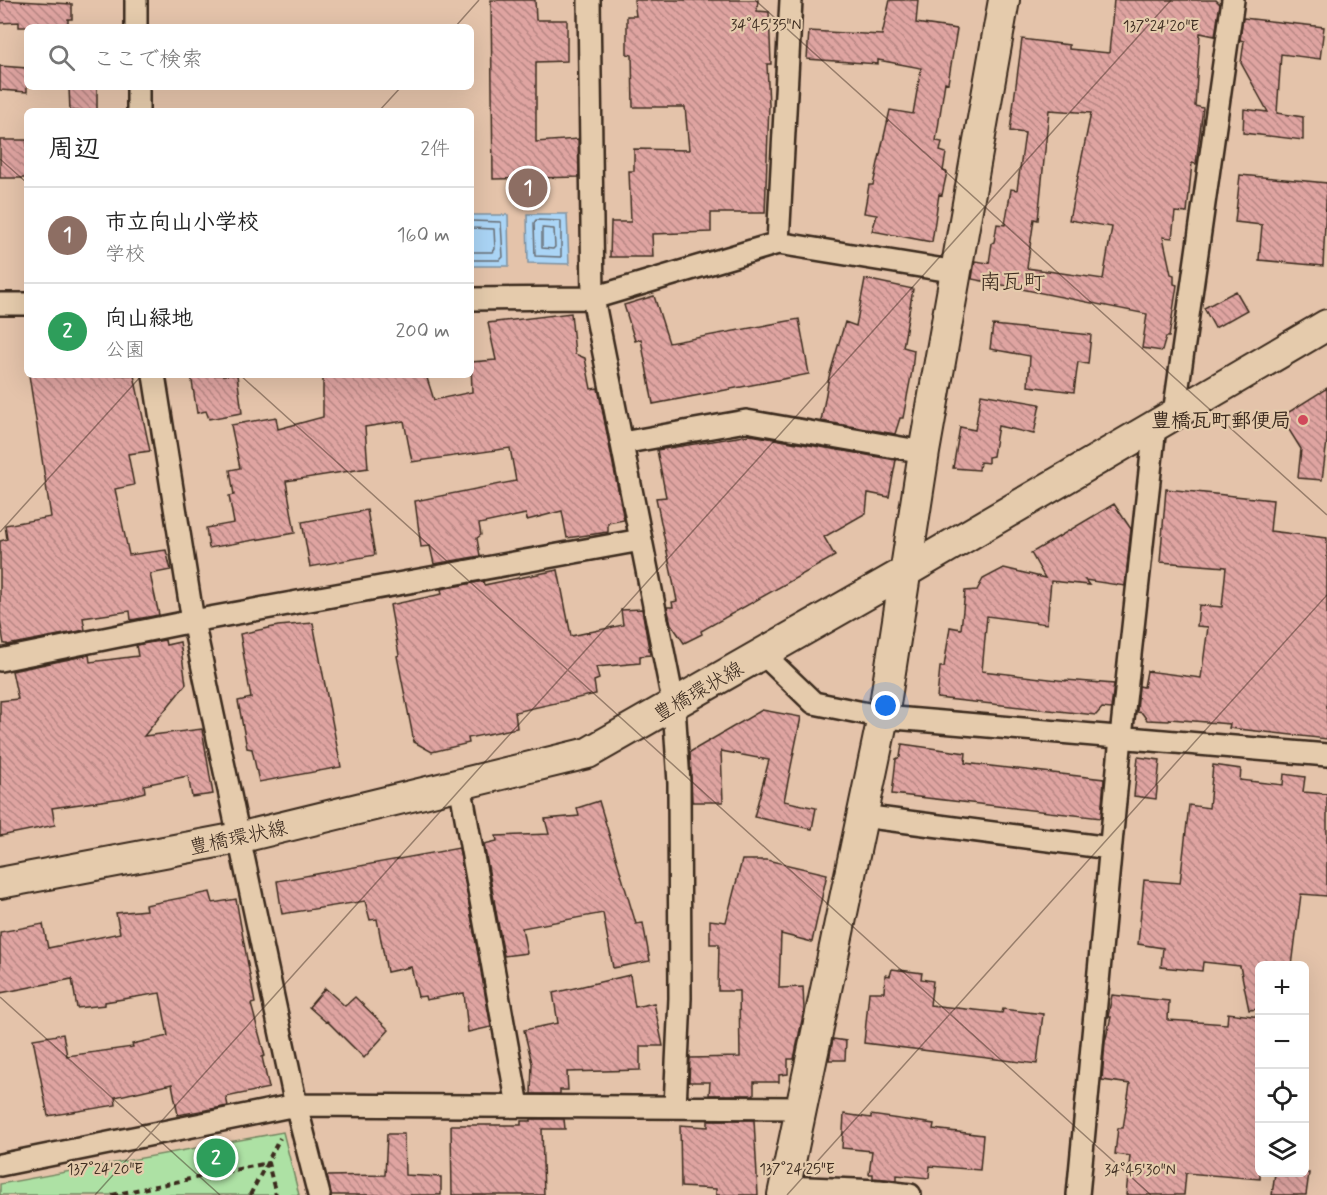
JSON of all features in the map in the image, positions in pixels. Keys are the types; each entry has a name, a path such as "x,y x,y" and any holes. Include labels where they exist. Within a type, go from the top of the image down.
{"main road":[{"path":"784,1191 883,717 924,452 1004,0"},
{"name":"豊橋環状線","path":"0,883 238,838 588,753 674,706 1327,325"}],"street":[{"path":"136,0 136,24"},
{"path":"589,0 593,298 674,706 679,783 680,998 675,1107"},
{"path":"778,243 791,0"},
{"path":"1078,1195 1121,737 1164,420 1233,0"},
{"path":"138,90 138,108"},
{"path":"474,299 593,298 778,243 957,272"},
{"path":"0,304 24,304"},
{"path":"154,378 193,621 296,1105 319,1195"},
{"path":"622,443 746,421 924,452"},
{"path":"0,660 193,621 641,540"},
{"path":"763,654 814,703 883,717 1327,755"},
{"path":"460,784 518,1106"},
{"path":"862,816 1110,848"},
{"path":"0,1165 296,1105 802,1108"},
{"path":"784,1191 879,1191 910,1195"}],"path":[{"path":"250,1195 296,1105"},
{"path":"112,1195 268,1163"},
{"path":"268,1163 276,1195"}],"green space":[{"path":"283,1132 299,1195 0,1195 0,1184"}],"water":[{"path":"527,214 567,214 569,264 528,263"},
{"path":"474,215 508,215 509,266 474,266"}],"building":[{"path":"0,0 72,4 72,19 68,19 68,24 24,24 24,27 19,27 19,22 0,23"},
{"path":"491,0 535,0 536,20 567,20 567,61 536,62 536,142 578,139 579,177 493,179"},
{"path":"634,0 758,0 757,11 769,12 771,64 767,64 769,105 765,213 711,213 711,232 652,234 653,257 610,257 611,222 631,222 629,171 634,171 634,149 689,150 685,107 633,107 632,55 627,54 627,16 636,16"},
{"path":"890,0 918,0 916,23 957,29 948,83 945,82 936,141 942,142 940,151 946,153 943,171 947,172 942,195 939,194 932,242 872,231 877,215 864,213 869,185 873,185 890,110 913,114 921,68 878,60 878,64 807,59 809,31 882,35"},
{"path":"1114,0 1216,0 1220,4 1215,36 1200,33 1195,106 1203,108 1196,164 1192,163 1187,213 1175,212 1172,238 1163,237 1171,274 1174,275 1174,284 1177,285 1169,337 1166,337 1162,351 1142,348 1147,314 972,279 975,261 989,263 997,224 1005,225 1011,189 1017,190 1025,133 1010,131 1022,39 1069,45 1069,49 1109,53","holes":["1049,110 1091,113 1069,220 1112,227 1103,279 1027,268 1034,219 1038,220"]},
{"path":"1243,18 1324,27 1320,59 1281,54 1277,113 1303,117 1303,140 1243,133 1244,109 1268,112 1241,63 1244,41 1240,40"},
{"path":"0,66 24,68 24,90 27,92 0,90"},
{"path":"69,90 97,90 97,108 70,108"},
{"path":"0,140 24,140 24,178 0,178"},
{"path":"1240,175 1327,183 1323,266 1259,260 1262,225 1235,222"},
{"path":"865,279 913,289 903,347 914,350 912,371 903,418 900,418 895,434 821,421 829,377 845,322 856,326"},
{"path":"1236,291 1247,310 1215,328 1204,308"},
{"path":"654,296 669,343 799,319 809,374 653,404 641,339 635,341 624,305"},
{"path":"571,313 575,354 585,358 591,389 598,388 624,520 608,523 608,532 567,538 562,511 527,520 526,514 479,524 481,535 477,538 480,556 434,564 430,546 421,547 415,501 516,481 510,448 412,462 404,421 365,427 368,468 286,481 295,533 209,548 206,528 234,523 229,496 234,495 230,470 240,468 231,425 276,417 278,429 323,417 323,378 427,378 434,400 472,392 474,362 496,360 488,323"},
{"path":"993,325 1091,335 1088,364 1078,362 1074,392 1028,386 1030,356 990,349"},
{"path":"29,378 135,378 150,451 128,454 134,485 115,489 129,555 166,550 171,570 150,574 159,615 131,620 130,611 83,618 85,630 4,644 0,621 0,541 7,539 5,525 51,517"},
{"path":"191,378 237,378 242,413 209,419 206,411 197,413"},
{"path":"1327,388 1327,441 1322,480 1298,478 1301,449 1281,417"},
{"path":"981,394 1040,404 1034,434 998,426 993,456 988,457 988,463 980,462 979,470 953,468 960,427 975,430"},
{"path":"750,435 896,460 889,497 868,493 866,513 824,537 835,556 701,631 702,634 684,643 671,624 667,607 673,607 672,602 677,601 656,498 666,497 657,450"},
{"path":"1166,489 1273,500 1270,531 1327,538 1327,739 1229,728 1230,724 1170,719 1169,721 1147,720 1142,713 1137,712 1139,686 1144,687 1147,671 1201,678 1208,627 1197,626 1199,605 1222,607 1226,567 1160,562"},
{"path":"1114,504 1131,529 1125,586 1085,580 1089,585 1051,581 1047,624 987,616 982,671 1114,684 1111,709 1102,708 1096,715 937,698 940,667 944,667 950,627 961,629 965,591 977,590 983,579 1004,568 1045,578 1031,553"},
{"path":"367,510 375,555 310,567 302,522"},
{"path":"558,570 571,636 623,625 621,610 642,609 650,655 640,656 640,663 596,667 599,679 594,681 596,694 515,712 517,728 468,738 469,743 432,752 414,742 397,656 399,655 390,605 442,594 441,589 483,581 484,585"},
{"path":"313,623 341,767 259,782 252,749 247,748 238,701 251,698 240,634 278,626"},
{"path":"165,640 166,645 180,642 186,684 144,736 202,729 213,794 192,797 188,776 144,785 145,792 123,798 52,808 55,825 0,836 0,701 18,699 12,671 89,655 90,662 138,656 136,645"},
{"path":"762,710 801,717 784,801 816,808 812,829 754,817 769,760 721,751 723,802 692,802 690,752"},
{"path":"902,744 966,753 965,763 1104,779 1101,818 892,794 896,759 900,757"},
{"path":"1138,757 1160,760 1156,799 1134,796"},
{"path":"1213,765 1241,769 1240,780 1283,785 1284,774 1305,777 1303,792 1327,794 1327,896 1301,894 1293,961 1255,961 1255,1009 1249,1010 1240,966 1203,962 1202,971 1161,967 1163,948 1138,944 1144,880 1180,883 1189,805 1209,808"},
{"path":"599,801 636,924 643,923 650,961 613,968 603,913 522,928 527,953 504,956 484,844 497,841 496,836 549,834 545,819 579,816 577,808"},
{"path":"459,848 491,1027 468,1032 464,993 426,1000 425,996 418,997 411,967 387,972 377,919 370,920 365,901 282,914 277,881"},
{"path":"742,860 767,860 827,874 812,942 781,934 779,988 803,987 804,1010 794,1059 788,1059 788,1074 779,1075 779,1082 754,1082 754,1095 709,1095 710,1082 689,1082 690,1058 740,1057 739,991 718,991 719,944 710,944 710,920 726,922"},
{"path":"210,892 213,903 236,899 255,1003 251,1004 265,1056 262,1057 269,1088 226,1097 228,1106 178,1115 172,1084 115,1097 116,1105 48,1116 33,1039 63,1034 67,1056 133,1047 132,1044 168,1036 160,993 105,1002 105,1005 77,1008 72,979 0,993 0,932 43,924 48,948 120,933 116,913 146,910 145,905"},
{"path":"892,969 922,973 921,979 933,981 930,1005 1002,1013 1003,1009 1043,1014 1037,1064 864,1043 869,992 884,992 885,975 890,976"},
{"path":"630,975 635,1007 654,1003 663,1046 640,1046 640,1070 567,1072 568,1090 560,1090 560,1094 531,1094 532,1063 524,1030 558,1023 553,993"},
{"path":"325,988 345,1006 355,997 389,1030 364,1058 327,1021 309,1007"},
{"path":"1112,995 1169,1001 1168,1020 1227,1024 1228,1013 1255,1016 1255,1177 1260,1177 1260,1179 1186,1173 1184,1195 1126,1195 1130,1156 1115,1154 1118,1128 1123,1128 1130,1084 1102,1080 1105,1042 1111,1017 1108,1017"},
{"path":"833,1039 846,1041 845,1060 829,1060"},
{"path":"844,1114 871,1118 871,1115 934,1124 933,1129 983,1135 980,1170 930,1166 929,1178 897,1175 897,1180 873,1178 873,1174 869,1174 872,1151 842,1148"},
{"path":"531,1119 564,1119 565,1129 542,1129 544,1195 452,1195 451,1125 521,1125 521,1121 531,1121"},
{"path":"708,1120 754,1120 758,1195 716,1195 716,1189 681,1187 680,1125 708,1127"},
{"path":"387,1134 404,1134 405,1175 441,1177 441,1195 331,1195 327,1176 385,1175"},
{"path":"1274,1177 1308,1177 1306,1195 1272,1195"}],"place":[{"name":"市立向山小学校","path":"528,188"},
{"name":"豊橋瓦町郵便局","path":"1303,420"},
{"name":"向山緑地","path":"216,1158"}],"district":[{"name":"南瓦町","path":"1012,281"}]}
